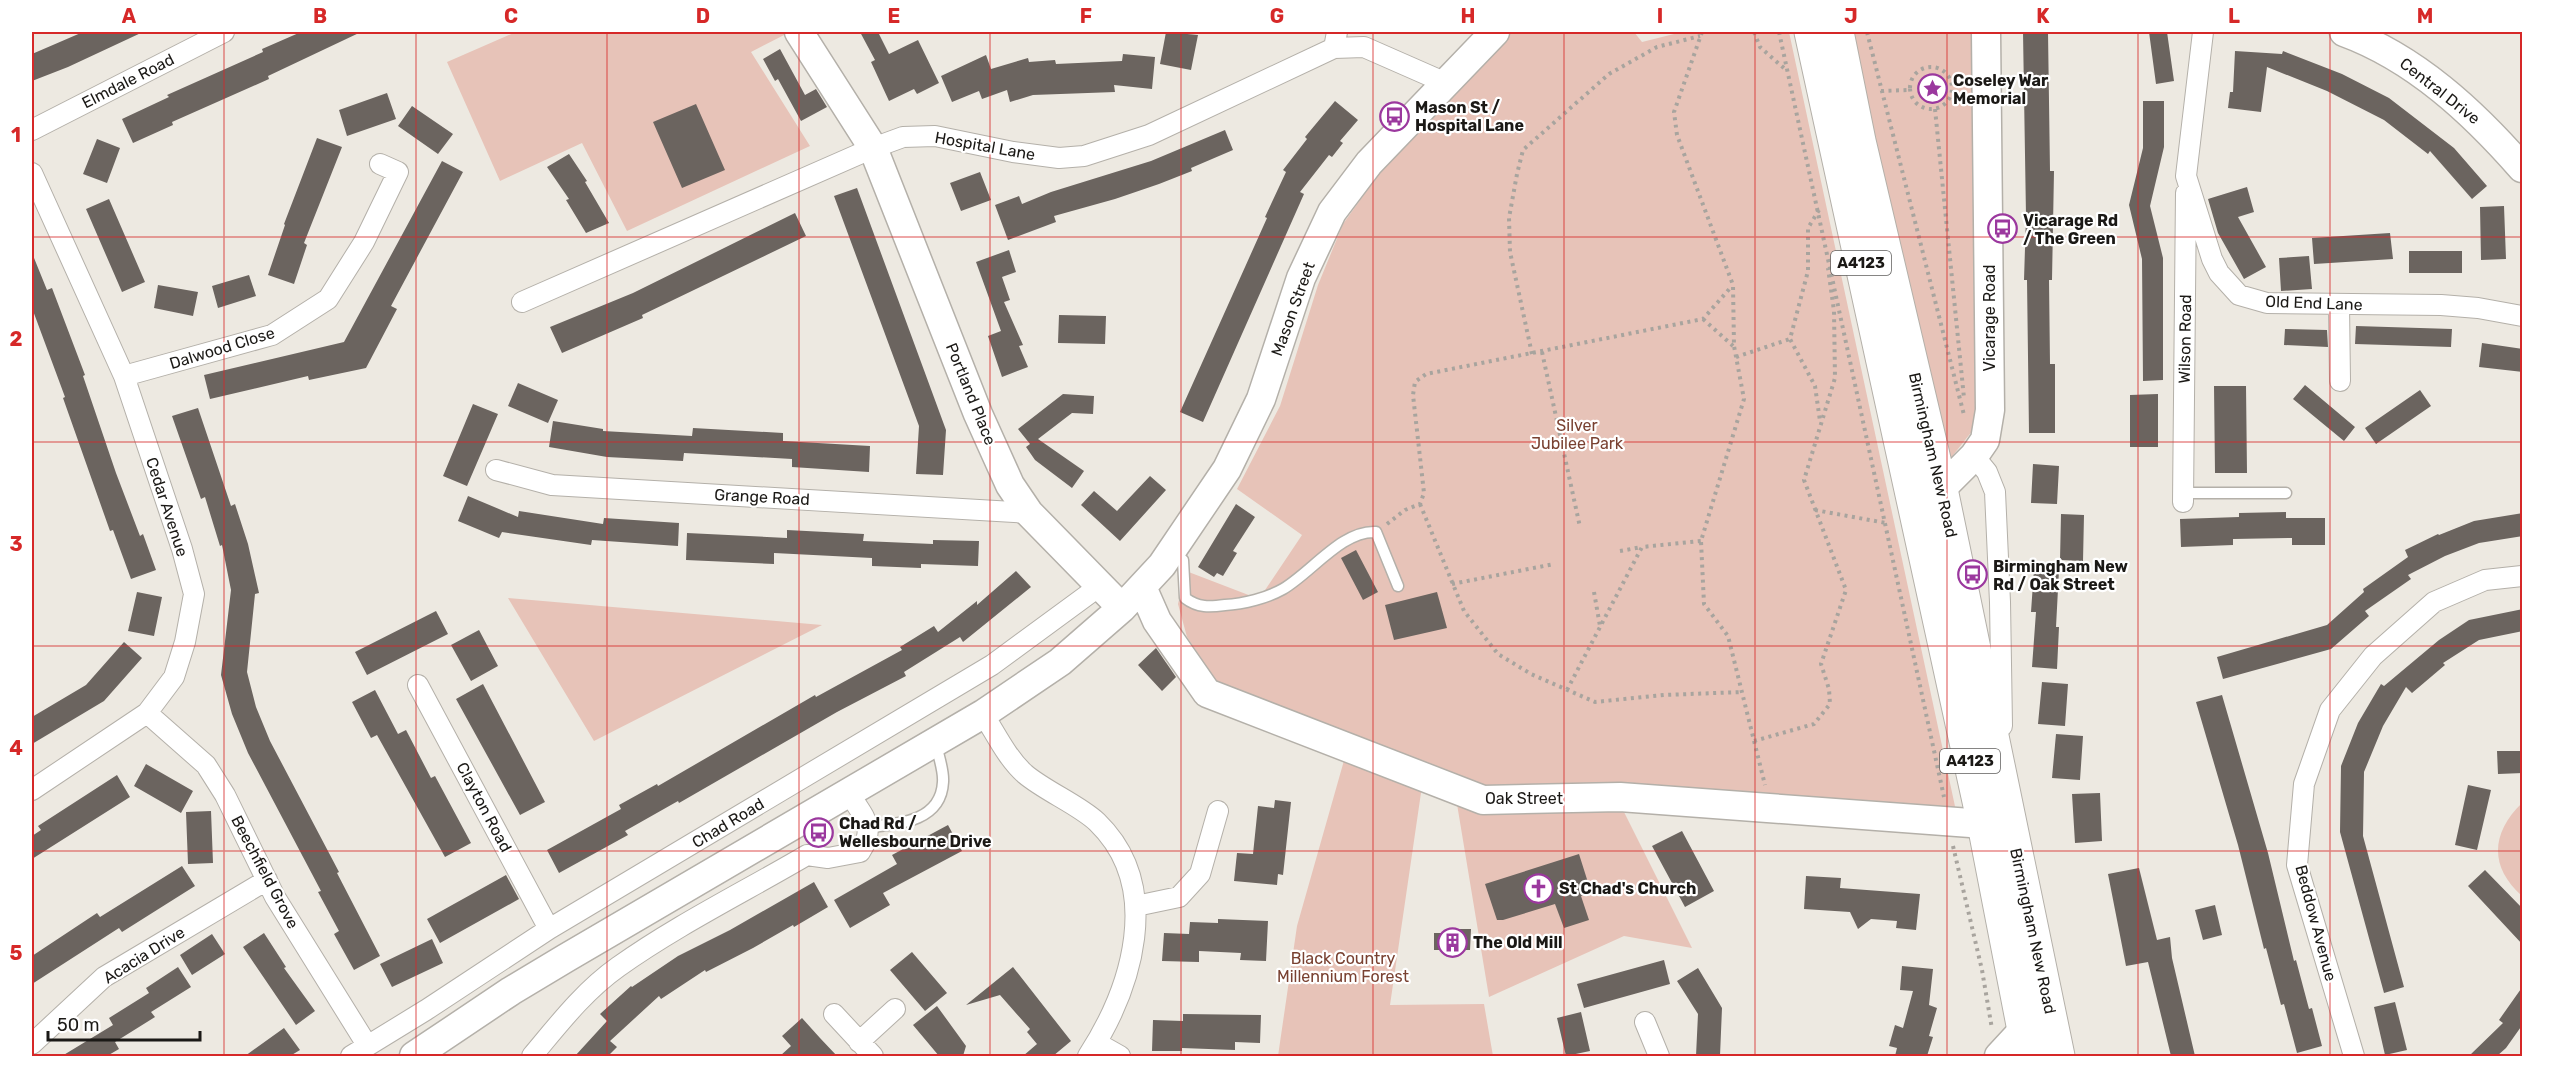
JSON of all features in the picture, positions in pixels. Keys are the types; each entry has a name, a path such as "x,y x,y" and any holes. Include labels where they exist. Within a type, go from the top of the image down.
{"highway":[{"name":"Birmingham New Road","path":"1811,32 2003,785 2019,1038"},
{"name":"Birmingham New Road","path":"1837,32 1927,492 1919,529 1984,824 2019,1038"},
{"name":"Birmingham New Road","path":"2019,1038 2058,1056"}],"street":[{"name":"Elmdale Road","path":"32,130 224,32"},
{"name":"Portland Place","path":"799,32 873,148 978,414 1010,485 1029,513 1122,608"},
{"name":"Mason Street","path":"1122,608 1171,551 1227,469 1261,399 1301,278 1332,212 1369,163 1495,32"},
{"name":"Vicarage Road","path":"1927,492 1974,456 1985,440 1990,410 1986,32"},
{"name":"Old End Lane","path":"2203,32 2186,176 2212,259 2219,273 2240,295 2267,303 2441,304 2523,316"},
{"name":"Central Drive","path":"2344,32 2376,44 2421,73 2495,136 2523,168"},
{"name":"Hospital Lane","path":"522,302 873,148 903,137 935,136 1013,152 1059,158 1084,156 1149,135 1335,40"},
{"path":"1335,40 1364,47 1446,83"},
{"name":"Dalwood Close","path":"124,376 272,335 328,299 364,242 398,172 380,164"},
{"name":"Cedar Avenue","path":"32,172 124,376 182,549 194,594 185,642 174,677 147,713 32,790"},
{"name":"Wilson Road","path":"2183,497 2186,176"},
{"path":"2339,305 2340,381"},
{"path":"1974,456 1987,472 1995,492 2000,602 2003,785"},
{"name":"Grange Road","path":"496,470 552,485 1029,513"},
{"name":"Beddow Avenue","path":"2354,1056 2297,865 2304,784 2330,710 2373,656 2434,602 2486,580 2523,576"},
{"name":"Chad Road","path":"351,1056 549,929 992,665 1101,585"},
{"name":"Oak Street","path":"1142,587 1157,621 1207,693 1483,800 1620,797 1984,824"},
{"name":"Chad Road","path":"424,1054 566,958 983,714 1060,662 1122,608"},
{"name":"Clayton Road","path":"418,685 549,929"},
{"name":"Beechfield Grove","path":"147,713 206,765 225,795 275,897 367,1045"},
{"path":"983,714 1012,761 1025,774 1096,821 1126,861 1136,906 1136,936 1113,1013 1092,1050 1120,1056"},
{"path":"532,1056 568,1013 616,968 675,931 807,855 828,858 860,852 868,839 870,827 849,793"},
{"path":"1136,906 1179,897 1200,874 1218,812"},
{"name":"Acacia Drive","path":"32,1044 104,977 267,880"},
{"path":"834,1014 866,1049 895,1009"},
{"path":"1645,1022 1659,1056"}],"lane":[{"path":"2183,497 2286,493"},
{"path":"1171,551 1183,560 1185,598 1192,604 1208,607 1241,604 1282,589 1348,539 1365,532 1376,532 1398,586"},
{"path":"870,827 915,819 937,803 943,781 936,742"}],"path":[{"path":"1754,32 1760,47 1787,72"},
{"path":"1779,32 1819,208 1884,523 1982,970 2019,1038"},
{"path":"1867,32 1966,422 1935,109"},
{"path":"1701,34 1674,112 1677,135 1732,285 1734,346 1744,399 1701,541 1704,604 1728,636 1771,808"},
{"path":"1532,354 1510,252 1509,218 1523,150 1609,74 1657,47 1701,34"},
{"path":"1925,67 1942,70 1951,82 1952,90 1945,104 1927,110 1916,105 1909,90 1910,82 1916,72 1925,67"},
{"path":"1881,91 1909,90"},
{"path":"1819,208 1808,228 1808,271 1790,339 1815,386 1820,422"},
{"path":"1754,741 1814,724 1830,704 1829,689 1821,664 1846,590 1804,480 1835,378 1834,311 1825,242"},
{"path":"1732,285 1703,319 1426,374 1415,382 1413,395 1424,493 1420,504 1464,611 1498,654 1531,674 1595,702 1664,694 1742,692"},
{"path":"1703,319 1734,346"},
{"path":"1736,357 1790,339"},
{"path":"1542,352 1580,527"},
{"path":"1376,532 1405,510 1420,504"},
{"path":"1815,510 1919,529"},
{"path":"1620,551 1701,541"},
{"path":"1567,690 1642,547"},
{"path":"1452,584 1554,564"},
{"path":"1594,592 1600,627"}],"green space":[{"path":"516,32 790,32 751,52 810,146 627,231 582,143 500,181 447,62"},
{"name":"Silver Jubilee Park","path":"1511,32 1634,32 1642,42 1682,32 1789,32 1956,811 1615,782 1492,790 1218,684 1187,637 1178,604 1186,571 1259,599 1302,535 1237,489 1280,406 1318,285 1343,224 1378,175 1448,96"},
{"path":"1851,32 1976,32 1977,425 1950,459"},
{"path":"508,598 822,625 594,741"},
{"name":"Black Country Millennium Forest","path":"1345,757 1422,786 1390,1005 1484,1004 1493,1056 1278,1056 1297,926"},
{"path":"1456,798 1622,808 1692,948 1624,936 1489,997"},
{"path":"2522,803 2522,896 2511,885 2504,873 2499,862 2498,850 2504,826"}],"building":[{"path":"83,32 143,32 32,81 32,54"},
{"path":"301,32 361,32 268,76 269,79 172,122 173,125 133,143 122,119 169,97 167,95 263,52 262,49"},
{"path":"860,32 878,32 889,54 918,40 939,83 917,94 914,89 889,101 871,62 875,60"},
{"path":"1166,32 1198,35 1191,70 1160,64"},
{"path":"2023,32 2048,32 2050,171 2054,171 2052,280 2049,280 2050,364 2055,364 2055,433 2029,433 2027,280 2024,280 2026,216"},
{"path":"2149,32 2167,32 2174,81 2156,84"},
{"path":"780,49 805,95 816,89 827,107 801,121 778,79 775,81 763,59"},
{"path":"2235,51 2282,54 2283,51 2342,74 2389,98 2454,148 2487,186 2472,199 2430,151 2428,154 2384,120 2327,91 2267,67 2261,112 2228,108 2230,92 2233,92"},
{"path":"1123,54 1155,57 1152,89 1114,85 1115,92 1033,95 1010,102 1007,90 982,99 979,91 952,102 941,76 986,55 991,69 1028,58 1029,62 1055,60 1056,64 1122,61"},
{"path":"387,93 396,119 347,136 339,110"},
{"path":"1335,101 1358,120 1340,141 1343,143 1332,157 1329,155 1300,192 1304,194 1203,422 1180,412 1267,218 1265,217 1286,172 1283,170 1307,139 1305,137"},
{"path":"2143,101 2164,101 2164,147 2150,206 2163,258 2163,380 2143,381 2142,259 2129,205 2143,148"},
{"path":"696,104 725,170 682,188 653,122"},
{"path":"412,106 453,134 438,154 398,126"},
{"path":"1225,130 1233,150 1191,168 1192,171 1115,199 1054,216 1056,222 1008,240 995,205 1019,196 1022,204 1051,192 1151,161"},
{"path":"317,138 342,147 304,243 307,245 294,284 268,275 284,224"},
{"path":"97,139 120,148 107,183 83,174"},
{"path":"569,154 587,181 585,182 609,223 586,233 566,200 569,199 547,167"},
{"path":"442,161 463,172 391,306 397,309 366,368 309,380 308,376 210,399 204,375 344,342"},
{"path":"980,172 991,200 961,211 950,183"},
{"path":"2247,187 2254,212 2238,217 2266,267 2244,279 2218,233 2208,199"},
{"path":"857,188 946,430 943,475 916,474 919,426 834,196"},
{"path":"109,199 145,282 122,292 86,209"},
{"path":"2504,206 2506,259 2481,260 2480,207"},
{"path":"795,213 806,236 642,315 643,318 562,353 550,327 633,293"},
{"path":"2390,233 2393,259 2314,264 2312,238"},
{"path":"1009,250 1016,272 1002,277 1010,300 1004,302 1023,345 1019,346 1028,367 1002,377 988,336 1001,331 976,262"},
{"path":"2409,251 2462,251 2462,273 2409,273"},
{"path":"32,253 47,290 52,288 85,375 83,376 116,473 140,536 143,534 156,570 131,579 113,530 110,531 32,308"},
{"path":"2309,256 2312,289 2281,291 2279,258"},
{"path":"249,275 256,296 218,308 212,286"},
{"path":"158,285 198,292 193,316 154,308"},
{"path":"1059,315 1106,316 1105,344 1058,343"},
{"path":"2356,326 2452,329 2451,347 2355,344"},
{"path":"2285,329 2327,330 2328,347 2284,345"},
{"path":"2482,343 2523,349 2523,372 2479,367"},
{"path":"518,383 558,400 548,423 508,406"},
{"path":"2305,385 2355,427 2344,441 2293,399"},
{"path":"2214,386 2246,386 2247,473 2215,473"},
{"path":"2420,390 2431,406 2376,444 2365,428"},
{"path":"1063,394 1094,396 1093,414 1072,413 1038,439 1084,471 1072,488 1035,460 1026,447 1030,444 1018,429"},
{"path":"2158,394 2158,447 2130,447 2130,395"},
{"path":"473,404 498,414 467,486 443,476"},
{"path":"198,408 231,506 235,504 248,544 259,593 255,594 247,672 256,707 270,741 380,956 354,970 334,934 339,931 318,892 321,891 248,753 232,714 221,675 231,590 222,545 220,546 205,497 201,499 172,416"},
{"path":"553,421 603,429 603,431 692,436 693,428 783,433 783,441 870,446 869,472 792,467 792,459 684,453 683,461 607,457 549,447"},
{"path":"2033,464 2059,466 2057,504 2031,503"},
{"path":"1150,476 1166,490 1120,541 1081,505 1094,491 1117,511"},
{"path":"468,496 518,517 519,511 603,524 604,518 679,523 678,546 592,540 591,545 502,532 499,538 458,521"},
{"path":"1236,504 1255,517 1233,551 1237,553 1223,576 1217,573 1214,577 1198,567"},
{"path":"2286,512 2286,518 2325,518 2325,545 2292,545 2292,538 2233,539 2233,545 2181,547 2180,519 2239,517 2239,513"},
{"path":"2523,513 2523,536 2479,543 2445,556 2408,575 2411,579 2365,611 2369,616 2331,649 2223,679 2217,657 2327,625 2364,592 2363,589 2408,557 2405,550 2438,534 2474,521"},
{"path":"2061,514 2084,515 2083,561 2060,560"},
{"path":"787,530 864,534 863,541 933,544 933,540 979,541 978,566 921,564 921,568 872,566 872,558 774,553 774,564 686,560 687,533 787,538"},
{"path":"1356,550 1378,592 1363,600 1341,558"},
{"path":"2034,569 2059,570 2056,627 2059,627 2057,669 2032,667 2036,612 2031,612"},
{"path":"1016,571 1031,587 963,642 960,637 904,672 906,676 837,712 679,803 678,801 625,831 628,835 559,873 547,850 621,809 619,805 657,784 658,786 815,695 816,697 902,650 900,647 934,626 938,632 977,601 977,605"},
{"path":"137,592 162,597 154,636 128,631"},
{"path":"1437,592 1447,628 1394,640 1385,605"},
{"path":"2523,609 2523,631 2479,640 2443,663 2445,665 2412,693 2406,687 2383,726 2364,772 2363,836 2404,987 2384,993 2340,832 2341,766 2358,723 2381,684 2384,686 2439,640 2469,620"},
{"path":"436,611 448,634 367,675 355,652"},
{"path":"479,630 498,666 471,681 451,645"},
{"path":"124,642 142,658 104,701 32,744 32,717 86,685"},
{"path":"1156,648 1176,677 1162,691 1138,665"},
{"path":"2042,682 2068,684 2065,726 2038,724"},
{"path":"483,684 545,802 520,815 456,699"},
{"path":"375,690 398,734 406,730 431,778 435,776 471,843 445,857 377,735 371,738 352,702"},
{"path":"2222,695 2268,853 2294,961 2296,960 2309,1009 2312,1008 2322,1046 2297,1053 2284,1004 2281,1005 2266,948 2264,949 2238,845 2196,702"},
{"path":"2056,734 2083,736 2080,780 2052,778"},
{"path":"2497,751 2523,751 2523,773 2498,774"},
{"path":"146,764 193,791 181,813 134,786"},
{"path":"117,775 130,797 32,859 32,836 41,830 38,826"},
{"path":"2468,785 2491,790 2477,850 2455,845"},
{"path":"2100,793 2102,841 2075,843 2072,794"},
{"path":"1275,800 1291,802 1283,875 1278,874 1277,885 1234,881 1237,853 1253,854 1258,806 1274,808"},
{"path":"211,811 213,863 188,864 186,812"},
{"path":"948,825 962,851 883,893 890,905 850,928 834,900 897,864 892,855"},
{"path":"1682,831 1714,891 1685,907 1652,846"},
{"name":"St Chad's Church","path":"1579,854 1591,892 1581,896 1589,920 1564,928 1555,904 1497,920 1485,884"},
{"path":"182,866 195,886 122,932 119,928 32,984 32,956 97,913 100,917"},
{"path":"2139,868 2157,940 2170,937 2172,958 2195,1056 2171,1056 2148,962 2126,966 2108,874"},
{"path":"2485,870 2523,909 2523,945 2468,886"},
{"path":"506,875 519,899 440,943 427,919"},
{"path":"1806,876 1841,878 1840,888 1920,894 1916,930 1896,928 1897,921 1871,919 1858,929 1850,912 1804,909"},
{"path":"814,882 828,907 753,948 706,972 705,970 661,999 659,996 610,1041 617,1047 608,1056 575,1056 607,1021 600,1014 631,986 678,956 730,930"},
{"path":"2215,905 2222,935 2203,940 2195,910"},
{"path":"1218,919 1268,921 1266,961 1240,960 1241,953 1199,951 1199,962 1162,961 1164,933 1189,934 1190,922 1218,923"},
{"name":"The Old Mill","path":"1448,929 1471,929 1470,950 1434,950 1434,933 1448,933"},
{"path":"264,933 286,967 284,968 315,1011 296,1025 243,947"},
{"path":"212,934 225,954 192,975 180,955"},
{"path":"432,939 443,963 392,987 380,964"},
{"path":"912,952 947,993 925,1011 890,970"},
{"path":"1664,960 1670,984 1584,1008 1577,984"},
{"path":"1902,966 1933,969 1929,1005 1937,1008 1929,1036 1933,1037 1927,1056 1895,1056 1897,1048 1889,1046 1895,1025 1903,1028 1913,991 1900,990"},
{"path":"178,967 191,987 151,1012 155,1017 115,1042 119,1049 107,1056 62,1056 113,1025 109,1018 149,993 146,988"},
{"path":"1013,967 1071,1041 1053,1056 1023,1056 1037,1044 1027,1032 1030,1029 1000,995 966,1005"},
{"path":"1698,968 1722,1008 1720,1056 1696,1056 1698,1014 1677,981"},
{"path":"2523,986 2523,1024 2506,1048 2497,1056 2469,1056 2503,1023 2499,1020"},
{"path":"2395,1002 2407,1050 2385,1055 2374,1007"},
{"path":"937,1006 966,1046 963,1056 939,1056 913,1025"},
{"path":"1581,1012 1590,1051 1566,1056 1557,1018"},
{"path":"1183,1014 1261,1015 1260,1043 1235,1042 1235,1050 1182,1048 1182,1051 1152,1051 1153,1020 1183,1021"},
{"path":"802,1018 837,1056 780,1056 791,1046 782,1036"},
{"path":"284,1028 300,1050 290,1056 245,1056"}],"place":[{"name":"Coseley War Memorial","path":"1932,89"},
{"name":"Mason St / Hospital Lane","path":"1394,116"},
{"name":"Vicarage Rd / The Green","path":"2002,229"},
{"name":"Birmingham New Rd / Oak Street","path":"1972,575"},
{"name":"Chad Rd / Wellesbourne Drive","path":"818,832"},
{"name":"St Chad's Church","path":"1538,888"},
{"name":"The Old Mill","path":"1452,942"}]}
